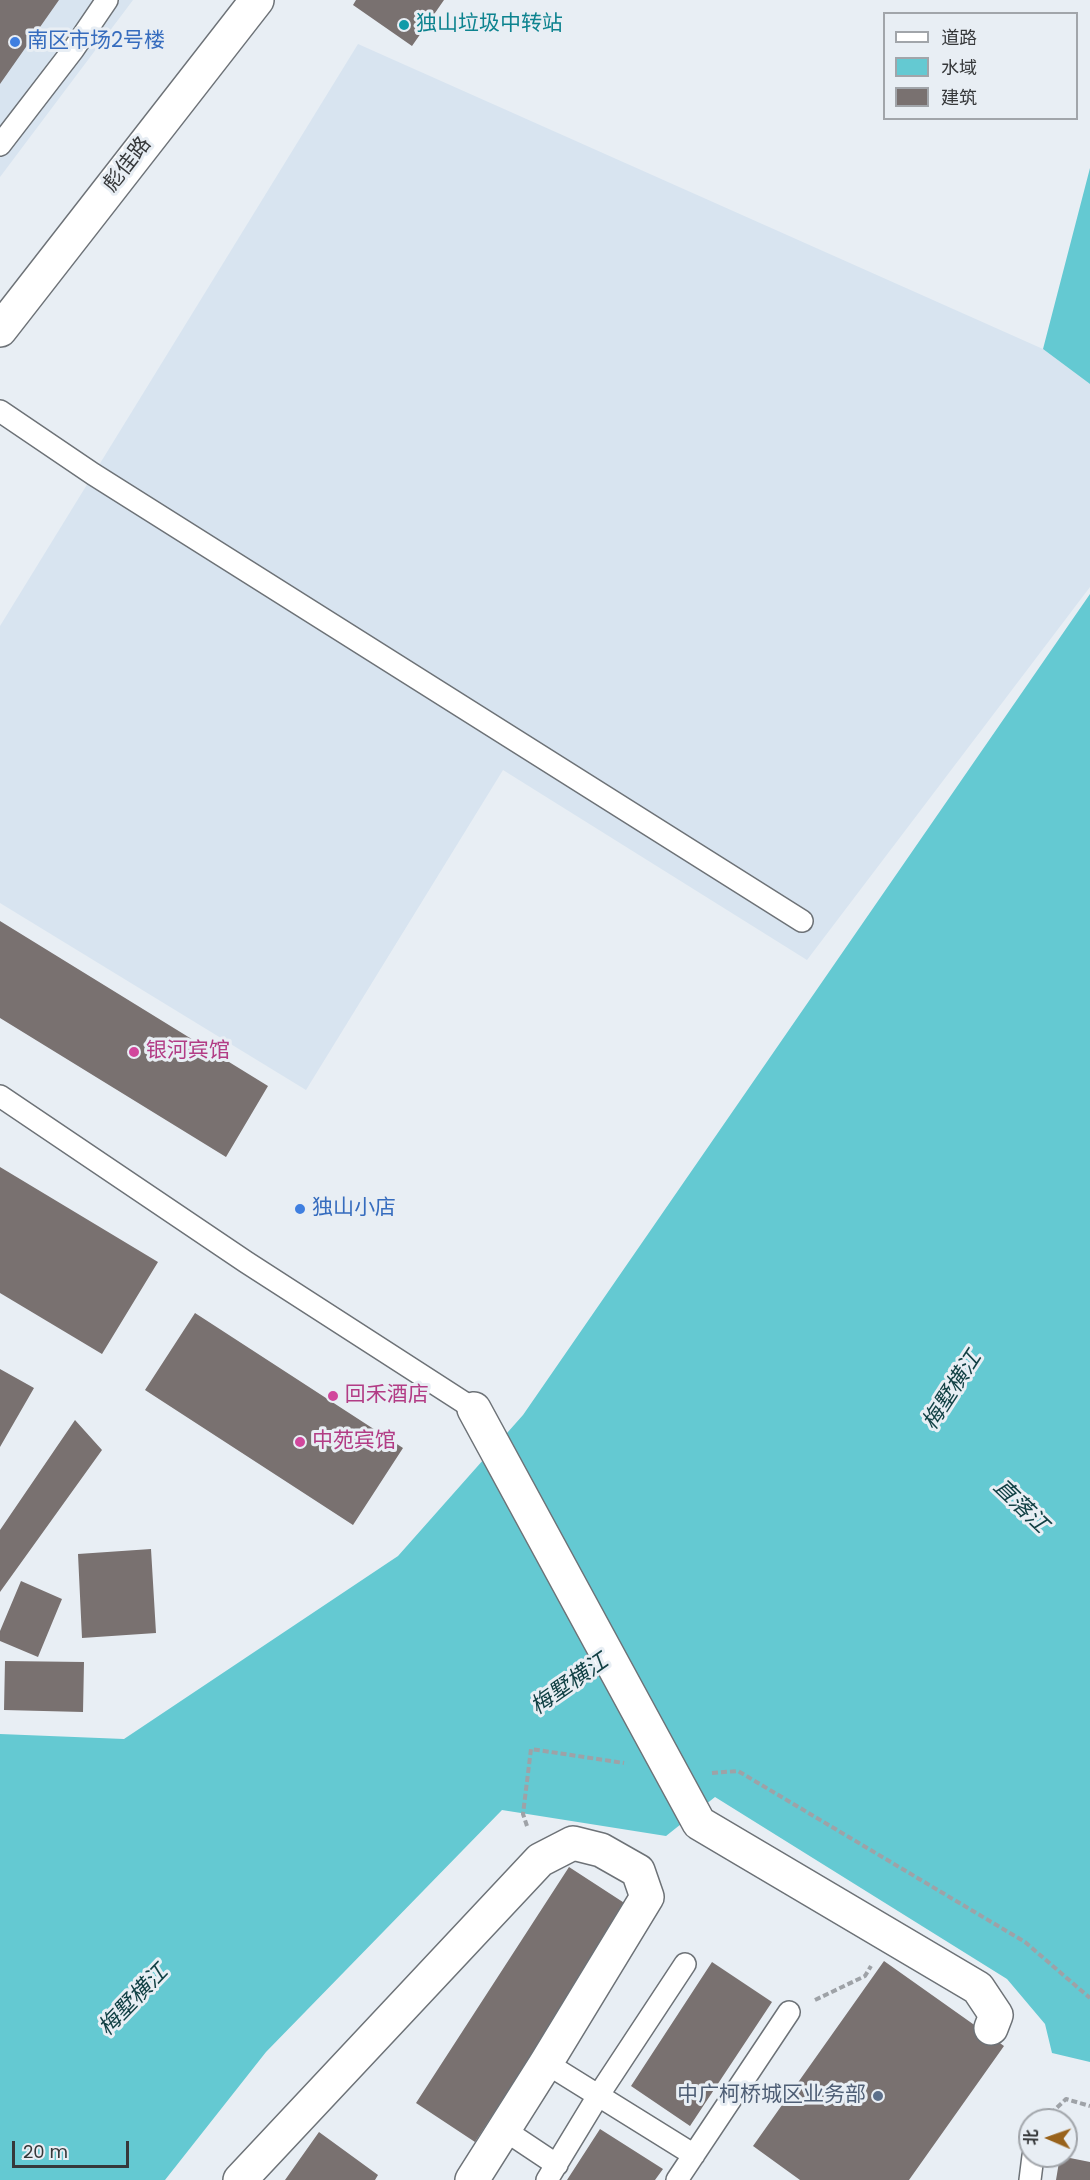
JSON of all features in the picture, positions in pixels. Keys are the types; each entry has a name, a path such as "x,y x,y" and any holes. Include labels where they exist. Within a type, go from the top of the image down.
{"street":[{"name":"彪佳路","path":"0,330 256,0"},
{"path":"474,1408 699,1824 978,1988 996,2015 991,2028"},
{"path":"240,2180 540,1860 573,1843 601,1851 638,1871 647,1897 472,2180"}],"lane":[{"path":"0,145 73,50 107,0"},
{"path":"0,411 93,474 801,921"},
{"path":"0,1096 246,1262 474,1408"},
{"path":"503,2129 552,2172 598,2096 685,1964"},
{"path":"677,2180 789,2012"},
{"path":"546,2063 694,2155"}],"path":[{"path":"789,2012 865,1976 890,1937"},
{"path":"1057,2108 1066,2099 1090,2106"}],"shaded area":[{"path":"0,0 133,0 0,177"},
{"path":"358,44 1043,349 1090,384 1090,587 807,960 503,770 306,1090 0,903 0,626"}],"water":[{"path":"1090,168 1090,384 1043,349"},
{"path":"1090,594 1090,2062 1052,2053 1045,2024 1007,1979 715,1797 666,1836 502,1810 266,2052 165,2180 0,2180 0,1734 124,1739 398,1556 523,1415"}],"building":[{"name":"南区市场2号楼","path":"0,0 59,0 0,84"},
{"name":"独山垃圾中转站","path":"356,0 444,0 412,46 353,5"},
{"name":"银河宾馆","path":"0,921 268,1086 226,1157 0,1018"},
{"path":"0,1167 158,1262 102,1354 0,1293"},
{"path":"195,1313 403,1448 353,1525 145,1390"},
{"path":"0,1369 34,1388 0,1447"},
{"path":"75,1420 102,1450 0,1592 0,1530"},
{"path":"151,1549 156,1633 82,1638 78,1554"},
{"path":"21,1581 62,1599 38,1657 0,1641 0,1631"},
{"path":"5,1661 84,1662 83,1712 4,1710"},
{"path":"569,1867 629,1906 475,2142 416,2103"},
{"name":"中广柯桥城区业务部","path":"884,1961 1004,2046 909,2180 800,2180 753,2146"},
{"path":"712,1962 772,2002 690,2126 631,2086"},
{"path":"600,2129 663,2169 655,2180 567,2180"},
{"path":"319,2132 378,2175 375,2180 285,2180"},
{"path":"1078,2160 1090,2162 1090,2180 1056,2180 1058,2168 1078,2168"}],"place":[{"name":"独山垃圾中转站","path":"404,25"},
{"name":"南区市场2号楼","path":"15,42"},
{"name":"银河宾馆","path":"134,1052"},
{"name":"独山小店","path":"300,1209"},
{"name":"回禾酒店","path":"333,1396"},
{"name":"中苑宾馆","path":"300,1442"},
{"name":"中广柯桥城区业务部","path":"878,2096"}],"water label":[{"name":"梅墅横江","path":"953,1391"},
{"name":"直落江","path":"1020,1507"},
{"name":"梅墅横江","path":"570,1685"},
{"name":"梅墅横江","path":"134,2001"}]}
